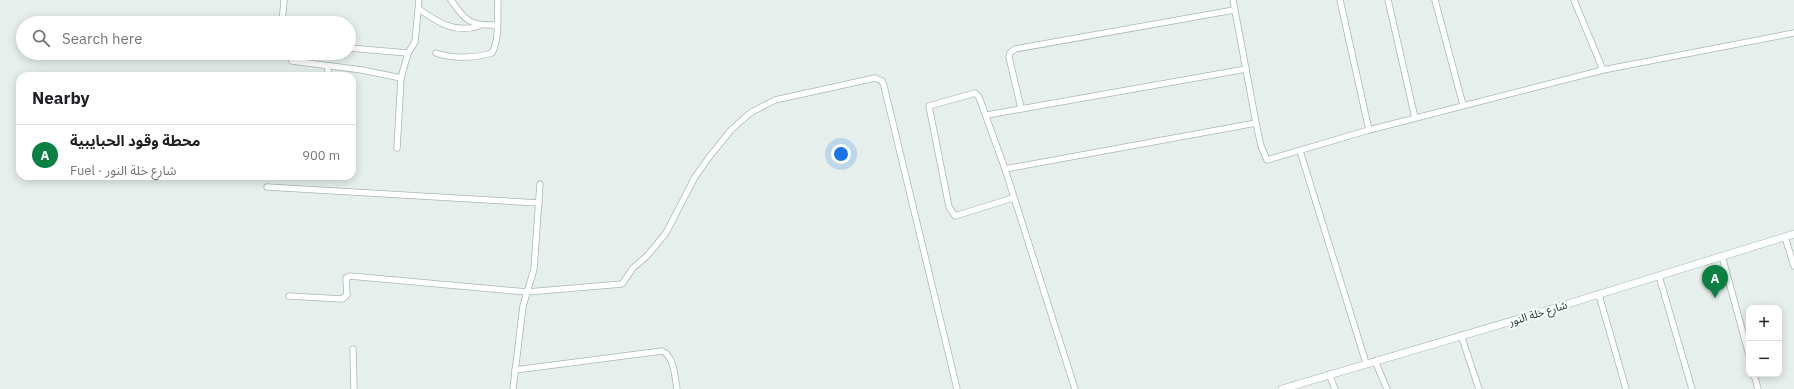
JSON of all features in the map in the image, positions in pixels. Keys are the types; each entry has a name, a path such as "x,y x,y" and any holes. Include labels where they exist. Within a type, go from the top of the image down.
{"street":[{"path":"283,16 284,0"},
{"path":"397,148 401,78 408,53 415,42 419,0"},
{"path":"451,0 463,17 479,26"},
{"path":"436,53 444,56 474,56 492,53 496,46 498,0"},
{"path":"1232,0 1261,146 1267,160 1369,130 1603,70 1794,33"},
{"path":"1340,0 1369,130"},
{"path":"1388,0 1415,118"},
{"path":"1435,0 1463,106"},
{"path":"1574,0 1603,70"},
{"path":"419,9 439,23 454,28 473,28 479,26 496,25"},
{"path":"1021,108 1009,57 1010,53 1015,50 1234,10"},
{"path":"356,49 408,53"},
{"path":"292,61 401,78"},
{"path":"328,66 328,72"},
{"path":"987,115 1246,69"},
{"path":"289,296 342,299 347,295 346,278 350,276 527,292 622,284 633,268 647,256 666,233 695,177 710,156 731,130 750,113 775,100 875,78 882,81 884,86 957,389"},
{"path":"1013,198 955,216 949,207 929,106 975,93 979,97 987,115 1005,169 1075,389"},
{"path":"1005,169 1256,123"},
{"path":"1300,151 1366,363"},
{"path":"513,389 523,306 534,270 540,184"},
{"path":"267,187 539,204"},
{"name":"شارع خلة النور","path":"1282,389 1599,295 1794,234"},
{"path":"1785,237 1794,266"},
{"path":"1722,256 1746,344"},
{"path":"1659,276 1692,389"},
{"path":"1599,295 1626,389"},
{"path":"1461,335 1479,389"},
{"path":"353,350 354,389"},
{"path":"515,370 662,351 666,352 670,357 677,389"},
{"path":"1375,361 1387,389"},
{"path":"1329,374 1335,389"},
{"path":"1755,377 1758,389"}],"place":[{"name":"محطة وقود الحبايبية","path":"1715,298"}]}
